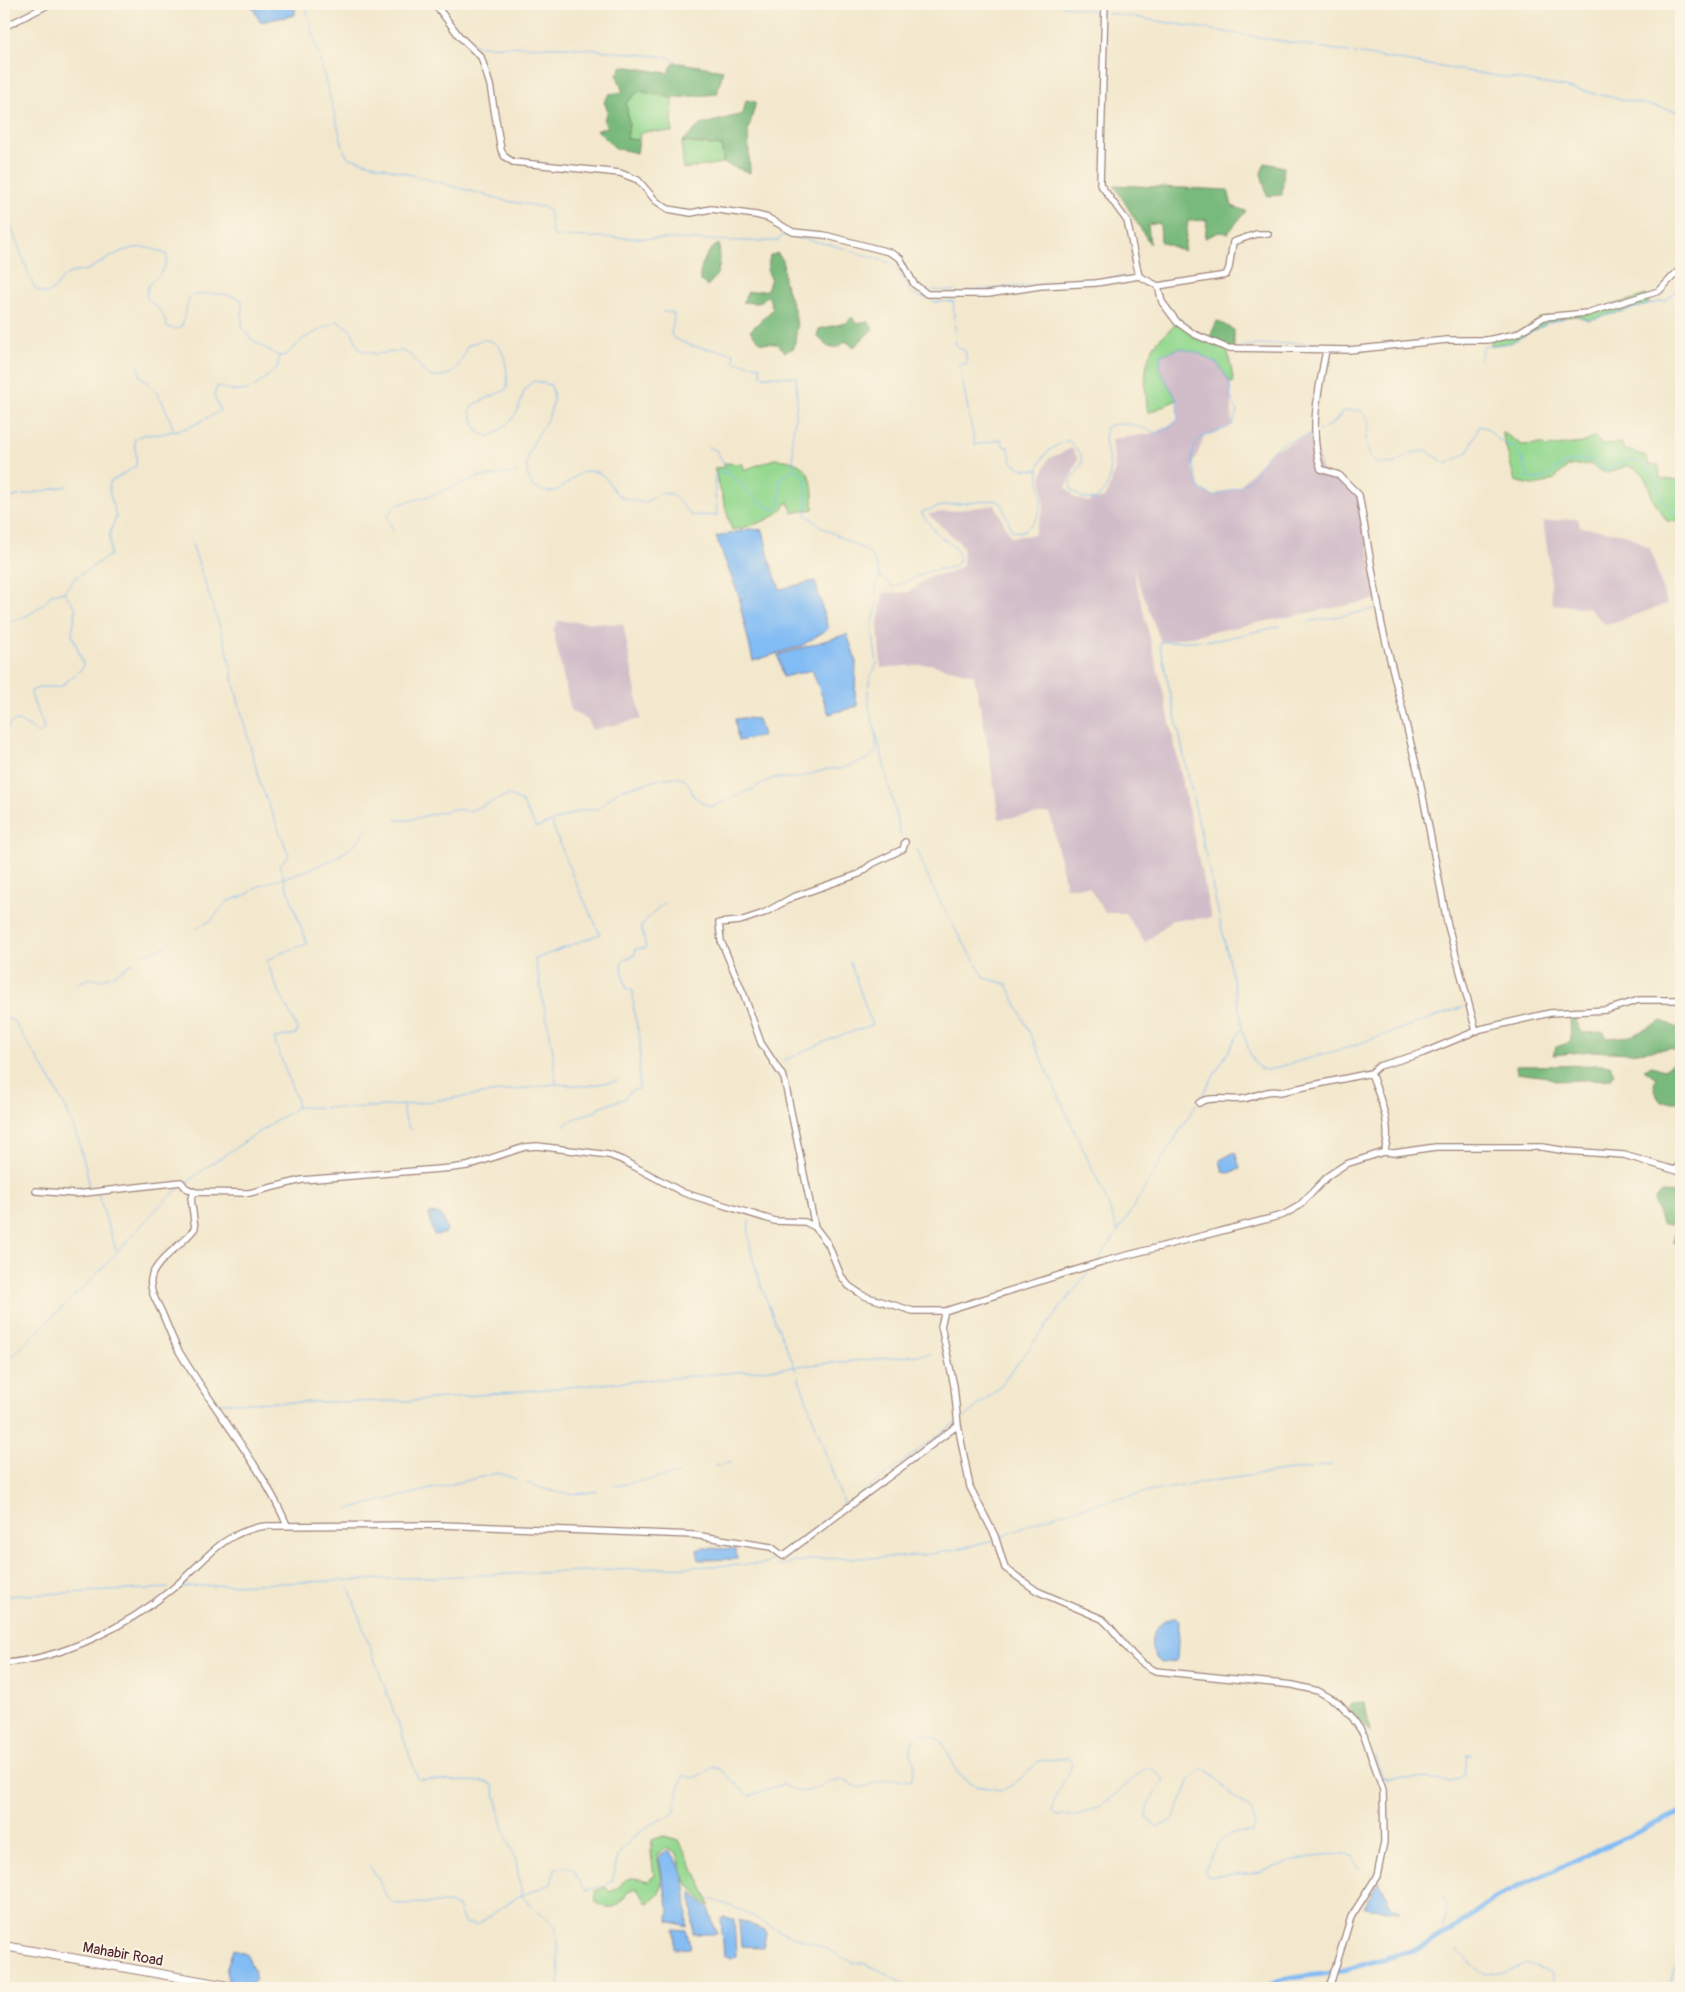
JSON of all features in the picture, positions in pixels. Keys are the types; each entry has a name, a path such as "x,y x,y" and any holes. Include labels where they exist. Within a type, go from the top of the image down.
{"street":[{"path":"4,26 50,4"},
{"path":"435,4 460,37 481,57 490,85 501,150 505,157 513,162 620,173 638,180 656,201 668,209 691,213 711,210 756,215 768,218 793,232 824,235 889,252 900,258 914,284 927,294 988,294 1040,286 1096,283 1139,276 1158,286 1210,280 1226,275 1234,242 1256,234 1268,234"},
{"path":"1105,4 1100,184 1127,221 1139,276"},
{"path":"1158,286 1162,302 1169,314 1194,334 1208,342 1234,349 1372,349 1447,340 1487,340 1516,334 1544,317 1587,313 1659,291 1681,268"},
{"path":"1326,350 1314,423 1321,469 1339,475 1359,495 1382,626 1420,780 1447,922 1476,1031"},
{"path":"905,842 903,849 872,864 859,874 806,891 764,913 740,921 719,923 721,941 744,995 761,1043 784,1078 815,1227 828,1244 845,1281 864,1296 913,1311 944,1311 976,1299 1101,1262 1283,1215 1299,1206 1329,1175 1346,1164 1384,1152 1394,1154 1436,1147 1542,1147 1568,1152 1624,1155 1681,1172"},
{"path":"1199,1103 1204,1099 1241,1099 1267,1091 1280,1092 1370,1073 1379,1066 1422,1054 1476,1031 1550,1013 1607,1010 1639,1000 1681,1000"},
{"path":"1370,1073 1383,1107 1388,1142 1384,1152"},
{"path":"36,1191 76,1194 181,1182 186,1188 195,1192 249,1193 302,1180 452,1168 525,1147 537,1146 608,1155 622,1160 684,1193 775,1221 805,1222 815,1227"},
{"path":"1675,1170 1681,1162"},
{"path":"195,1192 191,1198 195,1228 182,1244 153,1271 151,1279 153,1295 179,1352 254,1466 287,1525"},
{"path":"944,1311 941,1326 954,1386 958,1425 974,1498 995,1536 1005,1568 1037,1591 1102,1619 1111,1626 1122,1644 1138,1661 1156,1671 1293,1685 1318,1691 1339,1703 1359,1727 1372,1756 1383,1790 1384,1842 1377,1876 1351,1917 1329,1988"},
{"path":"4,1664 54,1654 91,1639 127,1619 172,1589 203,1559 236,1533 256,1527 287,1525 441,1525 694,1535 771,1547 783,1556 958,1425"},
{"name":"Mahabir Road","path":"4,1946 238,1988"}],"shaded area":[{"path":"1180,348 1198,353 1218,364 1230,383 1232,425 1204,437 1192,468 1200,489 1213,496 1239,487 1272,451 1307,436 1314,431 1321,469 1359,495 1378,599 1161,642 1132,565 1166,704 1211,918 1172,920 1145,943 1125,913 1105,913 1089,887 1066,887 1050,813 999,819 989,752 974,675 930,664 881,668 878,623 883,593 909,592 930,576 948,574 963,566 963,546 928,514 995,505 1011,537 1034,535 1044,508 1042,476 1048,459 1072,448 1078,459 1066,487 1075,498 1088,502 1104,498 1111,484 1115,469 1112,439 1156,433 1178,420 1177,400 1159,368 1161,355"},
{"path":"1578,518 1580,527 1625,534 1650,548 1667,604 1606,625 1588,608 1552,604 1549,559 1543,522"},
{"path":"558,621 623,624 641,719 592,730 588,720 571,711 553,630"}],"green space":[{"path":"674,62 723,70 717,94 673,98 639,91 626,103 629,124 627,139 639,140 637,153 615,148 597,130 607,127 604,119 608,111 604,102 609,94 623,92 617,75 622,66 668,73"},
{"path":"639,91 673,98 672,132 650,131 640,133 639,140 627,139 629,124 626,103"},
{"path":"746,100 756,102 748,131 750,173 723,163 722,146 682,142 700,125 743,114"},
{"path":"682,142 722,146 723,163 683,169"},
{"path":"1265,163 1284,167 1282,195 1267,196 1261,173"},
{"path":"1114,185 1228,190 1232,206 1246,211 1228,233 1219,232 1205,238 1207,220 1188,221 1184,251 1161,242 1160,223 1148,225 1150,244"},
{"path":"719,244 720,262 718,272 707,286 700,280 701,270 707,254"},
{"path":"777,253 783,260 784,280 795,312 797,327 794,348 785,352 778,344 761,343 750,331 773,309 768,295 759,303 743,302 748,292 767,290 771,278 767,270 770,256"},
{"path":"1646,295 1649,304 1589,320 1578,316 1565,317 1547,323 1510,343 1491,345 1491,339 1517,334 1544,317 1587,313"},
{"path":"852,317 856,323 868,321 873,329 854,347 845,341 839,347 828,347 817,336 819,329 846,323"},
{"path":"1217,321 1234,330 1234,349 1208,341"},
{"path":"1177,322 1227,348 1234,382 1230,383 1218,364 1198,353 1180,348 1161,355 1159,368 1177,400 1148,413 1145,387 1148,360 1155,344"},
{"path":"1502,432 1522,445 1543,444 1545,447 1583,443 1594,436 1602,444 1622,443 1623,449 1646,456 1649,464 1659,465 1660,479 1681,480 1681,522 1667,521 1653,499 1644,474 1627,465 1612,472 1604,472 1590,464 1568,466 1553,480 1535,486 1515,481"},
{"path":"774,459 795,463 807,473 811,480 813,509 793,513 788,502 770,518 732,530 714,468 726,467 723,463 743,464 744,470"},
{"path":"1570,1018 1575,1018 1582,1033 1604,1032 1607,1038 1631,1036 1662,1021 1678,1028 1681,1025 1681,1053 1670,1048 1629,1053 1592,1051 1553,1055 1556,1047 1571,1042"},
{"path":"1674,1061 1681,1062 1681,1102 1661,1102 1655,1091 1656,1078 1644,1069 1652,1066 1664,1070"},
{"path":"1610,1065 1614,1073 1611,1079 1555,1081 1548,1077 1517,1073 1516,1066"},
{"path":"1662,1192 1680,1193 1676,1206 1681,1221 1681,1244 1674,1243 1675,1224 1662,1224 1654,1200"},
{"path":"1365,1703 1370,1732 1348,1708 1351,1704"},
{"path":"664,1836 679,1840 708,1898 709,1907 686,1883 677,1853 666,1848 657,1854 662,1882 659,1894 654,1899 647,1903 636,1888 628,1892 622,1901 615,1906 606,1907 596,1902 595,1891 606,1887 609,1892 627,1879 648,1881 654,1876 651,1852 652,1840"}],"water":[{"path":"251,4 295,4 295,15 260,22"},
{"path":"750,529 763,530 770,562 780,589 815,581 828,629 801,646 753,661 739,600 746,598 740,599 716,537"},
{"path":"847,634 856,660 855,698 858,706 829,714 812,670 783,677 778,655"},
{"path":"735,719 758,719 763,736 738,741"},
{"path":"1235,1152 1240,1169 1229,1173 1223,1172 1220,1160"},
{"path":"438,1213 442,1216 447,1230 444,1234 434,1235 428,1214"},
{"path":"702,1548 736,1549 737,1559 699,1560 697,1550"},
{"path":"1172,1618 1177,1618 1179,1621 1177,1661 1161,1663 1153,1651 1152,1638 1159,1626"},
{"path":"668,1851 679,1865 685,1885 687,1926 668,1921 669,1911 659,1859 661,1854"},
{"path":"1379,1882 1391,1905 1400,1911 1363,1907"},
{"path":"692,1893 708,1908 717,1934 693,1934"},
{"path":"723,1917 734,1919 736,1956 731,1958 724,1955 721,1919"},
{"path":"739,1920 765,1930 763,1947 741,1946"},
{"path":"674,1929 686,1930 691,1948 675,1949"},
{"path":"233,1949 246,1954 255,1975 253,1983 248,1985 229,1984 226,1971"}],"waterway":[{"path":"305,4 345,154 350,158 507,201 543,207 549,210 552,234 555,236 776,241 784,235 836,246 890,263 914,294 935,302 953,301 956,346 965,351 967,364 959,364 975,445 1001,439 1003,446 1008,447 1012,462 1022,469 1038,470"},
{"path":"1053,4 1102,12"},
{"path":"1108,13 1559,86 1681,112"},
{"path":"475,43 479,46 568,47 669,57 680,64"},
{"path":"4,178 8,216 36,290 46,294 53,290 62,278 68,274 88,269 127,250 146,248 167,255 163,270 151,282 147,291 147,298 162,313 167,327 176,329 182,326 189,297 202,294 229,295 242,300 242,327 252,340 279,356 286,355 303,339 337,321 351,330 360,350 376,354 402,351 412,356 424,372 432,377 446,375 456,369 467,346 481,340 490,341 496,344 504,357 507,389 473,405 470,411 478,432 490,437 507,424 518,410 529,384 534,381 551,385 553,399 551,411 531,447 527,460 527,473 533,487 546,492 554,491 560,489 574,477 593,471 602,474 617,494 623,498 644,503 660,493 672,494 692,516 717,516 714,479 718,471 733,478 760,502 775,510 780,504 780,479 794,469 804,476 807,488 806,514 823,528 867,551 875,562 880,576 894,587 929,571 954,567 959,558 953,546 935,531 921,512 947,505 995,500 1002,504 1012,531 1021,532 1031,525 1040,510 1039,468 1043,458 1052,449 1068,440 1081,454 1082,464 1070,481 1072,491 1083,498 1095,500 1104,491 1109,482 1110,464 1105,436 1106,427 1125,424 1138,426 1156,433 1169,428 1178,420 1177,400 1159,368 1161,355 1180,348 1198,353 1218,364 1230,383 1231,398 1237,412 1232,425 1203,437 1194,448 1193,462 1200,489 1213,496 1239,487 1252,479 1266,456 1281,444 1312,434"},
{"path":"1089,281 1124,276"},
{"path":"967,291 1065,282"},
{"path":"1579,317 1589,320 1666,300 1681,287"},
{"path":"933,290 955,291"},
{"path":"663,312 673,313 671,334 675,339 692,346 734,353 734,362 760,366 761,376 796,377 797,400 792,441 794,468"},
{"path":"1177,318 1190,327"},
{"path":"1480,360 1483,347 1510,343 1547,323 1565,318"},
{"path":"1242,346 1290,343 1325,345"},
{"path":"4,731 13,721 19,721 40,734 44,729 31,691 41,687 60,687 82,669 83,663 72,634 76,608 64,592 75,578 110,555 110,533 116,517 109,490 110,482 136,466 135,438 190,427 220,411 214,396 217,386 237,391 250,389 277,368 279,356"},
{"path":"139,365 140,376 149,383 149,387 161,400 174,432"},
{"path":"1318,431 1335,422 1343,411 1361,410 1370,422 1366,443 1375,463 1394,464 1411,453 1427,451 1447,464 1468,452 1479,426 1487,428 1496,438 1515,448 1522,459 1528,478 1535,479 1546,477 1561,466 1576,460 1591,460 1601,470 1626,460 1640,462 1653,475 1664,502 1671,509 1681,514"},
{"path":"708,447 716,450 729,472"},
{"path":"393,531 387,516 396,505 430,496 479,477 518,473"},
{"path":"4,499 67,486"},
{"path":"185,1184 208,1166 297,1107 297,1101 275,1038 296,1034 298,1030 274,981 267,961 278,954 307,944 279,865 289,855 260,783 236,692 227,649 190,538"},
{"path":"875,729 870,713 868,688 877,665 872,626 877,606 876,585 880,576"},
{"path":"4,619 17,619 31,614 51,594 64,592"},
{"path":"1308,622 1376,609"},
{"path":"1200,1099 1242,1028 1160,646 1161,642 1218,640 1281,626"},
{"path":"396,820 408,820 454,809 469,811 508,795 522,802 536,828 579,811 597,809 619,790 676,777 685,780 690,786 693,796 708,806 714,806 773,778 797,778 828,769 840,769 868,759 877,751 875,730"},
{"path":"877,735 901,837"},
{"path":"552,824 574,879 600,934 535,959 553,1051 556,1084"},
{"path":"197,928 212,920 226,902 248,894 257,887 334,859 359,840 368,827"},
{"path":"917,849 930,882 956,931 985,978 1007,984 1104,1194 1118,1232"},
{"path":"564,1125 580,1116 597,1111 599,1107 624,1099 630,1091 639,1089 640,1040 634,1013 633,991 626,988 621,965 624,960 635,955 635,949 646,948 641,926 664,902"},
{"path":"144,954 167,946"},
{"path":"75,984 90,978 99,980 112,976 134,962"},
{"path":"783,1061 831,1039 872,1025 850,962"},
{"path":"1242,1029 1253,1061 1257,1066 1268,1070 1349,1047 1463,1007"},
{"path":"4,1017 14,1021 61,1099 76,1132 87,1172 88,1187"},
{"path":"297,1107 350,1108 403,1105 556,1084 587,1086 617,1081"},
{"path":"1098,1260 1118,1232 1196,1104"},
{"path":"403,1105 403,1113 410,1130"},
{"path":"4,1364 97,1274 163,1202 181,1187"},
{"path":"98,1194 116,1250"},
{"path":"749,1221 752,1256 765,1296 796,1370"},
{"path":"963,1418 996,1391 1092,1267"},
{"path":"797,1366 930,1354"},
{"path":"218,1403 410,1401 795,1367"},
{"path":"798,1376 844,1505"},
{"path":"784,1551 955,1423"},
{"path":"716,1466 731,1462"},
{"path":"999,1538 1051,1516 1126,1497 1194,1484 1332,1465"},
{"path":"348,1509 498,1473 516,1479"},
{"path":"614,1486 679,1474"},
{"path":"527,1483 569,1494 597,1491"},
{"path":"778,1566 811,1560 923,1555 993,1540"},
{"path":"178,1587 766,1564 777,1556"},
{"path":"349,1587 418,1779 485,1782 493,1785 506,1837 516,1861 522,1896 556,1928 560,1988"},
{"path":"4,1596 168,1588"},
{"path":"369,1866 390,1901 394,1904 449,1903 458,1907 464,1923 477,1925 517,1897 551,1884 555,1868 572,1867 586,1890 604,1886 612,1881 618,1857 628,1843 650,1825 674,1814 684,1775 693,1778 705,1773 713,1766 721,1770 749,1796 783,1784 793,1789 809,1791 835,1780 842,1780 860,1788 891,1779 911,1781 915,1764 911,1754 911,1746 915,1737 920,1734 932,1736 942,1742 960,1776 975,1786 1002,1790 1013,1785 1039,1761 1067,1758 1072,1763 1070,1770 1053,1803 1052,1811 1057,1816 1083,1813 1103,1804 1147,1768 1154,1769 1164,1780 1152,1798 1147,1813 1147,1819 1157,1827 1173,1820 1190,1780 1204,1768 1212,1772 1226,1791 1251,1810 1256,1827 1252,1832 1233,1834 1221,1841 1205,1870 1207,1876 1255,1873 1306,1858 1328,1855 1353,1856 1360,1870"},
{"path":"1375,1755 1382,1776 1386,1778 1416,1778 1450,1782 1465,1775 1467,1754 1472,1755"},
{"path":"1337,1972 1421,1948 1466,1921 1494,1898 1681,1812"},
{"path":"1442,1930 1447,1909 1444,1896"},
{"path":"708,1898 741,1910 778,1930 827,1949 854,1963 863,1963 884,1972 910,1988"},
{"path":"1457,1950 1471,1964 1485,1974 1500,1973 1525,1964 1553,1973 1553,1988"},
{"path":"1667,1988 1675,1968 1681,1966"},
{"path":"1266,1988 1278,1981 1330,1973"},
{"path":"238,1986 253,1988"}]}
